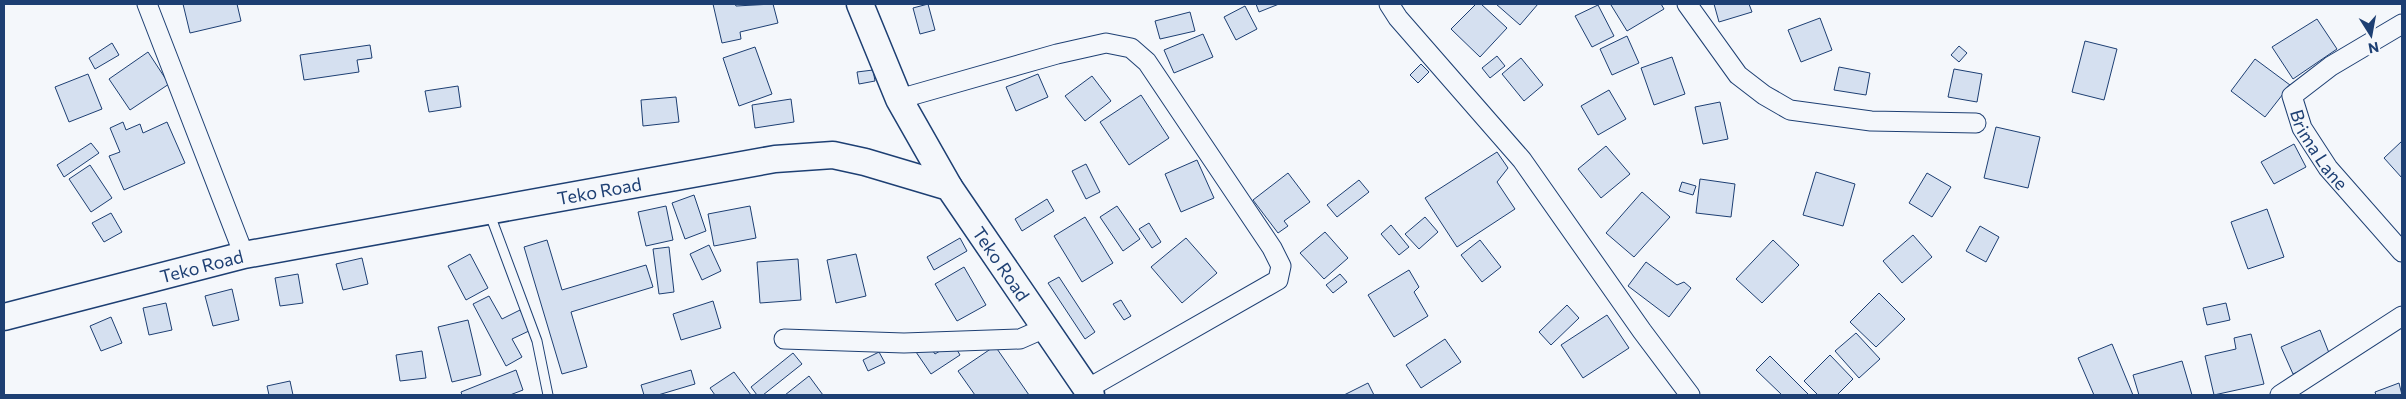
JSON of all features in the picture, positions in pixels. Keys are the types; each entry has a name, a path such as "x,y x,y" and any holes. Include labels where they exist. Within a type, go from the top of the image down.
{"street":[{"path":"148,4 244,255"},
{"path":"860,4 899,98 949,187"},
{"path":"1389,4 1398,18 1522,160 1636,323 1690,395"},
{"path":"1687,4 1738,75 1790,110 1871,120 1976,123"},
{"name":"Brima Lane","path":"2402,24 2331,66 2292,96 2302,128 2328,168 2402,252"},
{"path":"899,98 1057,54 1106,43 1131,48 1148,62 1272,248 1281,266 1278,280 1089,392"},
{"name":"Teko Road","path":"4,317 244,255 775,159 833,155 865,162 949,187 1089,392"},
{"path":"2280,395 2402,316"},
{"path":"784,340 904,343 1020,339 1045,328"}],"lane":[{"path":"489,212 537,341 548,395"}],"building":[{"path":"183,4 237,4 241,21 190,33"},
{"path":"713,4 735,4 736,6 773,4 778,23 740,32 741,39 722,43"},
{"path":"928,4 935,30 920,34 913,8"},
{"path":"1256,4 1279,4 1259,12"},
{"path":"1476,4 1481,4 1507,28 1480,57 1451,29"},
{"path":"1496,4 1538,4 1520,25"},
{"path":"1661,4 1664,9 1627,31 1611,5"},
{"path":"1714,4 1749,4 1752,12 1719,22"},
{"path":"1598,5 1614,36 1592,47 1575,16"},
{"path":"1245,6 1257,29 1236,40 1224,17"},
{"path":"1190,12 1195,31 1160,39 1155,21"},
{"path":"1820,18 1832,50 1801,62 1788,30"},
{"path":"2317,19 2337,49 2293,79 2272,47"},
{"path":"1203,34 1213,57 1174,73 1164,50"},
{"path":"1627,36 1639,63 1612,75 1600,49"},
{"path":"2085,41 2117,49 2104,100 2072,92"},
{"path":"112,43 119,55 95,69 89,58"},
{"path":"370,45 372,58 357,60 359,72 304,80 300,55"},
{"path":"1959,46 1967,53 1959,62 1951,55"},
{"path":"755,47 772,94 739,106 723,58"},
{"path":"148,52 169,84 130,110 109,79"},
{"path":"1497,56 1505,66 1490,78 1482,68"},
{"path":"1672,57 1685,94 1654,105 1641,68"},
{"path":"1521,58 1543,85 1524,101 1502,74"},
{"path":"2255,59 2290,85 2265,117 2231,91"},
{"path":"1421,64 1429,72 1418,83 1410,75"},
{"path":"1839,67 1870,73 1866,95 1834,90"},
{"path":"1954,69 1982,74 1977,102 1948,97"},
{"path":"873,70 875,81 859,84 857,72"},
{"path":"88,74 102,109 69,122 55,87"},
{"path":"1038,74 1048,97 1016,111 1006,87"},
{"path":"1092,76 1111,101 1085,121 1065,96"},
{"path":"458,86 461,107 429,112 425,91"},
{"path":"1609,90 1626,119 1598,135 1581,106"},
{"path":"1141,95 1169,138 1129,165 1100,122"},
{"path":"676,97 679,122 643,126 641,100"},
{"path":"791,99 794,122 755,128 752,105"},
{"path":"1720,102 1728,139 1703,144 1695,107"},
{"path":"123,122 126,130 140,124 143,133 167,122 185,163 124,190 109,156 120,152 110,128"},
{"path":"1996,127 2040,137 2028,188 1984,178"},
{"path":"2402,141 2402,178 2384,158"},
{"path":"91,143 99,153 64,177 57,165"},
{"path":"2294,144 2306,167 2274,184 2261,162"},
{"path":"1606,146 1630,174 1601,198 1578,169"},
{"path":"1497,152 1508,168 1497,182 1515,209 1457,247 1425,198"},
{"path":"1197,160 1214,198 1181,212 1165,174"},
{"path":"1086,164 1100,192 1086,199 1072,171"},
{"path":"90,165 112,198 91,212 69,179"},
{"path":"1816,172 1855,184 1843,226 1803,215"},
{"path":"1288,173 1310,202 1284,221 1288,226 1278,233 1253,200"},
{"path":"1927,173 1951,187 1932,217 1909,203"},
{"path":"1700,179 1735,184 1731,217 1696,213"},
{"path":"1359,180 1369,192 1337,217 1327,205"},
{"path":"1682,182 1696,186 1693,195 1679,191"},
{"path":"1642,192 1670,217 1634,257 1606,233"},
{"path":"694,195 706,231 685,239 672,203"},
{"path":"1047,199 1054,211 1022,231 1015,219"},
{"path":"666,206 673,240 646,246 638,212"},
{"path":"750,206 756,238 714,246 708,214"},
{"path":"1117,206 1140,239 1123,251 1100,217"},
{"path":"2267,209 2284,257 2248,269 2231,222"},
{"path":"111,213 122,232 104,242 92,223"},
{"path":"1085,217 1113,263 1082,282 1054,236"},
{"path":"1425,217 1438,232 1419,249 1405,234"},
{"path":"1149,223 1161,242 1152,248 1139,229"},
{"path":"1391,225 1409,247 1399,255 1381,234"},
{"path":"1980,226 1999,237 1986,262 1966,251"},
{"path":"1325,232 1348,258 1324,279 1300,253"},
{"path":"1913,235 1932,257 1902,283 1883,261"},
{"path":"960,238 967,251 934,270 927,257"},
{"path":"1186,238 1217,273 1182,303 1151,267"},
{"path":"547,240 562,290 646,265 653,287 571,312 587,367 562,374 524,247"},
{"path":"1480,240 1501,267 1482,282 1461,255"},
{"path":"1773,240 1799,265 1762,303 1736,279"},
{"path":"709,245 721,271 702,280 690,254"},
{"path":"669,247 674,292 659,294 653,249"},
{"path":"470,254 488,288 466,300 448,266"},
{"path":"856,254 866,296 836,303 827,260"},
{"path":"362,258 368,284 343,290 336,264"},
{"path":"798,259 801,300 760,303 757,262"},
{"path":"1646,262 1677,285 1684,282 1691,288 1669,317 1628,286"},
{"path":"964,267 986,305 957,321 935,284"},
{"path":"1409,270 1419,287 1414,292 1428,316 1394,337 1368,295"},
{"path":"298,274 303,303 280,306 275,278"},
{"path":"1340,274 1347,282 1333,293 1326,285"},
{"path":"1059,277 1095,332 1085,339 1048,283"},
{"path":"232,289 239,320 213,326 205,296"},
{"path":"1879,293 1905,319 1876,347 1850,322"},
{"path":"489,296 502,319 520,310 531,330 512,339 522,357 506,366 473,304"},
{"path":"1121,300 1131,316 1124,320 1113,304"},
{"path":"713,301 721,328 681,340 673,314"},
{"path":"166,303 172,330 149,335 143,308"},
{"path":"2226,303 2230,320 2207,325 2203,308"},
{"path":"1567,305 1579,318 1551,345 1539,332"},
{"path":"1607,315 1629,348 1583,378 1561,345"},
{"path":"111,317 122,343 101,351 90,326"},
{"path":"468,320 481,375 452,382 438,327"},
{"path":"2320,330 2331,358 2293,374 2281,347"},
{"path":"1856,333 1880,359 1859,378 1835,351"},
{"path":"2251,334 2264,384 2214,395 2205,356 2236,349 2234,338"},
{"path":"1445,339 1461,362 1421,388 1406,365"},
{"path":"953,343 960,355 931,374 916,352 928,344 935,354"},
{"path":"2112,344 2133,395 2094,395 2078,358"},
{"path":"995,346 1029,395 975,395 958,371"},
{"path":"422,351 426,378 400,381 396,355"},
{"path":"879,352 885,363 868,371 863,360"},
{"path":"793,353 802,364 763,395 757,395 751,387"},
{"path":"1830,355 1853,379 1837,395 1818,395 1804,381"},
{"path":"1770,356 1809,395 1782,395 1756,370"},
{"path":"2182,361 2192,395 2139,395 2133,375"},
{"path":"516,370 523,390 510,395 462,395 461,392"},
{"path":"691,370 695,384 658,395 644,395 641,385"},
{"path":"734,372 751,395 715,395 710,388"},
{"path":"809,376 823,395 785,395"},
{"path":"290,381 293,395 269,395 267,386"},
{"path":"1368,383 1374,395 1344,395"},
{"path":"2399,383 2402,395 2376,395 2375,392"}]}
